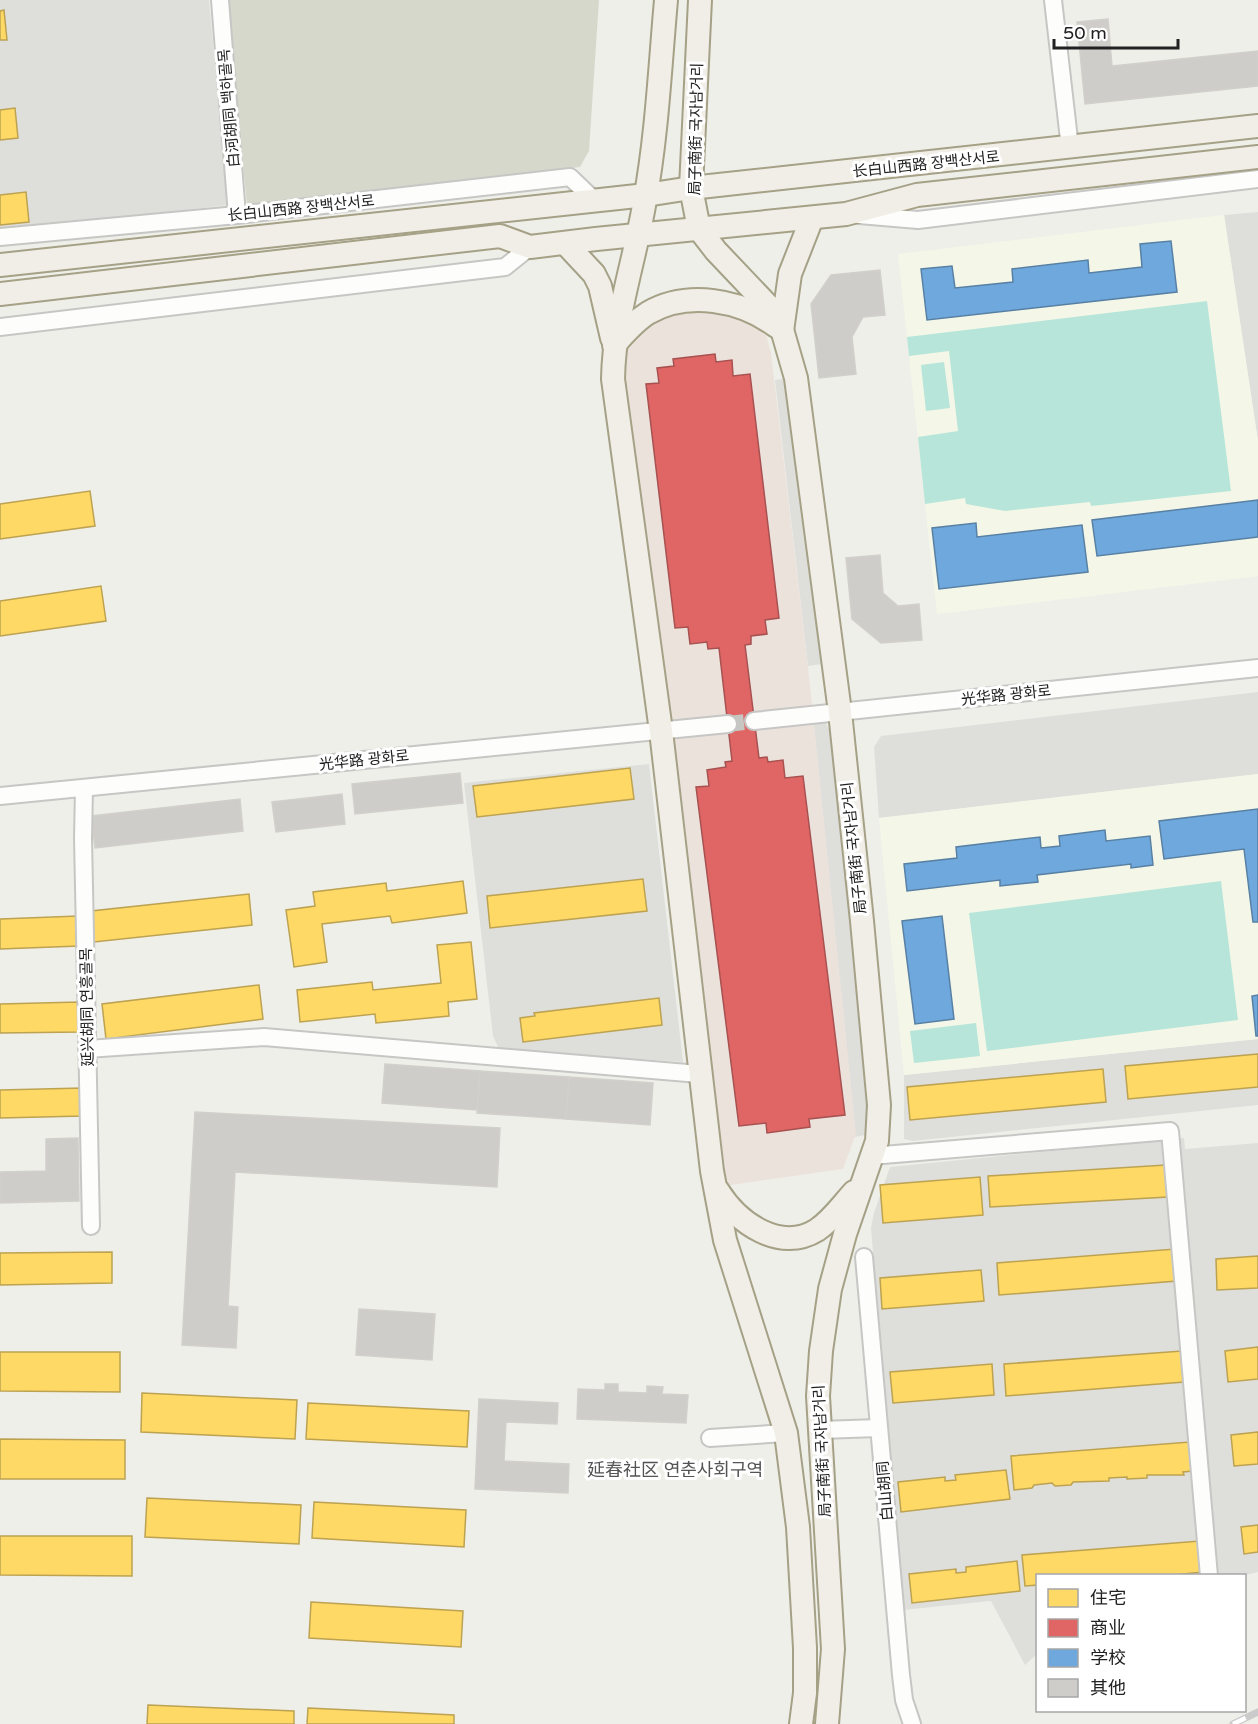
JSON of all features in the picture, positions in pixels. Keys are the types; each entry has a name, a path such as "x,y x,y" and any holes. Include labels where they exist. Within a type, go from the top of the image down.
{"main road":[{"name":"局子南街 국자남거리","path":"666,0 653,148 639,234 614,345 613,380 661,730 699,1074 714,1185 727,1250 786,1433 798,1527 805,1648 805,1693 801,1724"},
{"name":"局子南街 국자남거리","path":"700,0 691,188 699,229 716,251 773,311 782,331 796,378 840,712 879,1105 877,1141 861,1183 830,1289 821,1351 818,1396 833,1648 827,1724"},
{"name":"长白山西路 장백산서로","path":"0,264 646,195 691,188 1258,126"},
{"name":"长白山西路 장백산서로","path":"0,294 500,236 530,247 812,218 846,214 917,195 1258,157"},
{"path":"614,345 648,313 686,301 710,300 730,304 753,312 782,331 790,274 812,218"},
{"path":"565,243 594,274 600,286 614,345"},
{"path":"714,1185 726,1204 744,1222 768,1234 792,1237 808,1235 819,1228 833,1217 861,1183"}],"street":[{"name":"白河胡同 백하골목","path":"220,0 237,215"},
{"path":"1053,0 1070,148"},
{"name":"长白山西路 장백산서로","path":"0,237 237,215 570,177 594,200"},
{"name":"长白山西路 장백산서로","path":"846,214 918,220 1258,179"},
{"path":"0,327 506,267 530,247"},
{"name":"光华路 광화로","path":"754,721 1258,668"},
{"name":"光华路 광화로","path":"0,796 728,724"},
{"name":"延兴胡同 연흥골목","path":"84,789 91,1226"},
{"path":"87,1048 264,1037 699,1074"},
{"path":"872,1156 1170,1131 1209,1574"},
{"name":"白山胡同","path":"864,1257 901,1675 904,1700 912,1724"},
{"path":"820,1431 879,1428"},
{"path":"710,1438 786,1433"}],"shaded area":[{"path":"0,0 209,0 228,205 0,232"},
{"path":"227,0 599,0 589,151 580,167 247,205"},
{"path":"1258,212 1258,441 1224,215"},
{"path":"1224,215 1258,441 1258,576 937,614 898,254"},
{"path":"1207,301 1231,491 1091,506 1090,502 1005,511 966,504 965,498 925,504 918,437 958,431 949,351 909,356 907,337"},
{"path":"691,310 711,310 754,325 766,334 771,353 808,666 856,1134 843,1169 724,1186 621,358 636,336 651,325 667,316"},
{"path":"944,362 950,408 926,411 921,365"},
{"path":"788,378 822,664 808,666 775,380"},
{"path":"1258,692 1258,774 879,818 874,747 881,736"},
{"path":"813,716 825,721 830,732 872,1119 870,1134 855,1137"},
{"path":"649,764 683,1062 499,1049 493,1036 464,783"},
{"path":"1258,774 1258,1039 904,1075 879,818"},
{"path":"1221,881 1238,1020 987,1051 969,913"},
{"path":"976,1023 980,1056 914,1063 910,1031"},
{"path":"1258,1039 1258,1105 913,1141 904,1139 904,1075"},
{"path":"1184,1138 1185,1149 1258,1143 1258,1572 1246,1575 1036,1574 1036,1655 1025,1665 991,1601 903,1610 871,1228 890,1167"}],"building: 住宅":[{"path":"4,10 7,40 0,40 0,11"},
{"path":"15,108 18,138 0,140 0,110"},
{"path":"26,192 29,222 0,225 0,195"},
{"path":"90,491 95,526 0,539 0,504"},
{"path":"101,586 106,621 0,636 0,601"},
{"path":"630,768 634,799 477,817 473,786"},
{"path":"643,879 647,911 490,928 487,896"},
{"path":"463,881 467,913 392,923 390,916 322,924 327,962 294,967 286,910 315,906 313,892 386,883 387,891"},
{"path":"249,894 252,925 94,942 91,911"},
{"path":"78,916 79,946 0,949 0,919"},
{"path":"471,942 477,999 448,1002 449,1016 376,1023 375,1014 300,1022 297,990 372,982 373,990 441,983 437,945"},
{"path":"259,985 263,1019 106,1039 102,1004"},
{"path":"659,998 662,1025 523,1042 520,1018 535,1016 534,1013"},
{"path":"79,1002 80,1032 0,1033 0,1004"},
{"path":"1258,1054 1258,1087 1128,1099 1125,1066"},
{"path":"1103,1069 1106,1102 910,1120 907,1087"},
{"path":"82,1088 83,1116 0,1118 0,1090"},
{"path":"1166,1165 1168,1197 990,1207 988,1176"},
{"path":"980,1177 983,1215 883,1223 880,1185"},
{"path":"1175,1249 1177,1281 999,1295 997,1263"},
{"path":"112,1252 112,1283 0,1285 0,1253"},
{"path":"1258,1256 1258,1288 1217,1290 1216,1259"},
{"path":"981,1270 984,1301 882,1309 880,1278"},
{"path":"1258,1347 1258,1379 1228,1382 1225,1351"},
{"path":"1182,1351 1184,1382 1006,1396 1004,1364"},
{"path":"0,1352 120,1352 120,1392 0,1391"},
{"path":"992,1364 994,1395 893,1403 890,1372"},
{"path":"142,1393 297,1400 295,1439 141,1432"},
{"path":"308,1403 469,1411 467,1447 306,1439"},
{"path":"1258,1432 1258,1464 1234,1466 1231,1435"},
{"path":"0,1439 125,1440 125,1479 0,1479"},
{"path":"1190,1442 1193,1471 1183,1472 1184,1475 1109,1478 1109,1481 1073,1482 1071,1485 1055,1486 1052,1483 1014,1490 1011,1456"},
{"path":"1006,1470 1010,1499 901,1512 898,1482 945,1477 945,1481 956,1480 955,1475"},
{"path":"147,1498 301,1505 299,1544 145,1537"},
{"path":"314,1502 466,1510 464,1547 312,1538"},
{"path":"1258,1525 1258,1552 1244,1554 1241,1527"},
{"path":"0,1536 132,1536 132,1576 0,1575"},
{"path":"1200,1541 1203,1572 1036,1574 1036,1585 1025,1586 1022,1555"},
{"path":"1017,1561 1020,1591 912,1603 909,1574 956,1569 956,1573 966,1572 966,1567"},
{"path":"311,1602 463,1611 461,1647 309,1638"},
{"path":"148,1705 294,1711 294,1724 147,1724"},
{"path":"308,1708 454,1715 454,1724 307,1724"}],"building: 商业":[{"path":"715,354 716,362 732,360 733,376 750,374 779,618 765,620 767,634 751,636 751,644 745,645 759,758 767,757 768,762 783,760 785,778 803,776 845,1115 809,1119 810,1127 767,1133 766,1123 739,1126 696,787 709,786 707,770 726,767 725,762 732,761 719,648 708,649 707,642 690,644 688,627 675,628 646,384 659,383 657,368 674,366 673,359"}],"building: 学校":[{"path":"1171,241 1177,292 927,320 921,269 952,266 955,288 1013,282 1012,269 1088,260 1089,273 1142,267 1140,244"},
{"path":"1258,500 1258,537 1097,556 1092,520"},
{"path":"976,523 977,537 1082,525 1088,572 939,589 932,528"},
{"path":"1258,809 1258,922 1253,922 1244,849 1164,859 1159,821"},
{"path":"1105,830 1106,841 1150,836 1153,865 1131,868 1131,864 1037,875 1038,882 1000,886 1000,880 907,891 904,864 957,858 956,847 1040,837 1041,848 1060,846 1059,836"},
{"path":"942,916 954,1019 915,1024 902,921"},
{"path":"1258,995 1258,1036 1256,1036 1252,996"}],"building: 其他":[{"path":"1108,19 1112,66 1258,51 1258,86 1085,104 1077,22"},
{"path":"880,270 885,315 863,317 852,337 856,374 819,378 811,304 831,275"},
{"path":"880,555 883,593 898,606 919,604 922,640 881,643 852,619 846,558"},
{"path":"460,773 463,803 355,814 352,784"},
{"path":"342,794 345,824 276,832 272,802"},
{"path":"240,799 243,831 95,848 91,816"},
{"path":"385,1064 480,1071 477,1110 382,1103"},
{"path":"480,1071 569,1077 566,1119 477,1113"},
{"path":"569,1077 653,1083 650,1125 566,1119"},
{"path":"195,1112 500,1128 497,1187 235,1172 228,1306 238,1307 236,1348 182,1345"},
{"path":"78,1138 79,1201 0,1203 0,1172 46,1171 46,1139"},
{"path":"359,1309 435,1314 432,1360 356,1355"},
{"path":"605,1384 618,1384 618,1392 647,1393 647,1386 663,1387 662,1394 688,1395 686,1423 577,1419 578,1389 605,1390"},
{"path":"479,1399 558,1403 557,1424 506,1422 504,1461 569,1464 568,1493 475,1489"}],"tunnel":[{"path":"728,724 754,721"}],"railway":[{"path":"1233,1724 1258,1712"}],"district":[{"name":"延春社区 연춘사회구역","path":"675,1470"}]}
